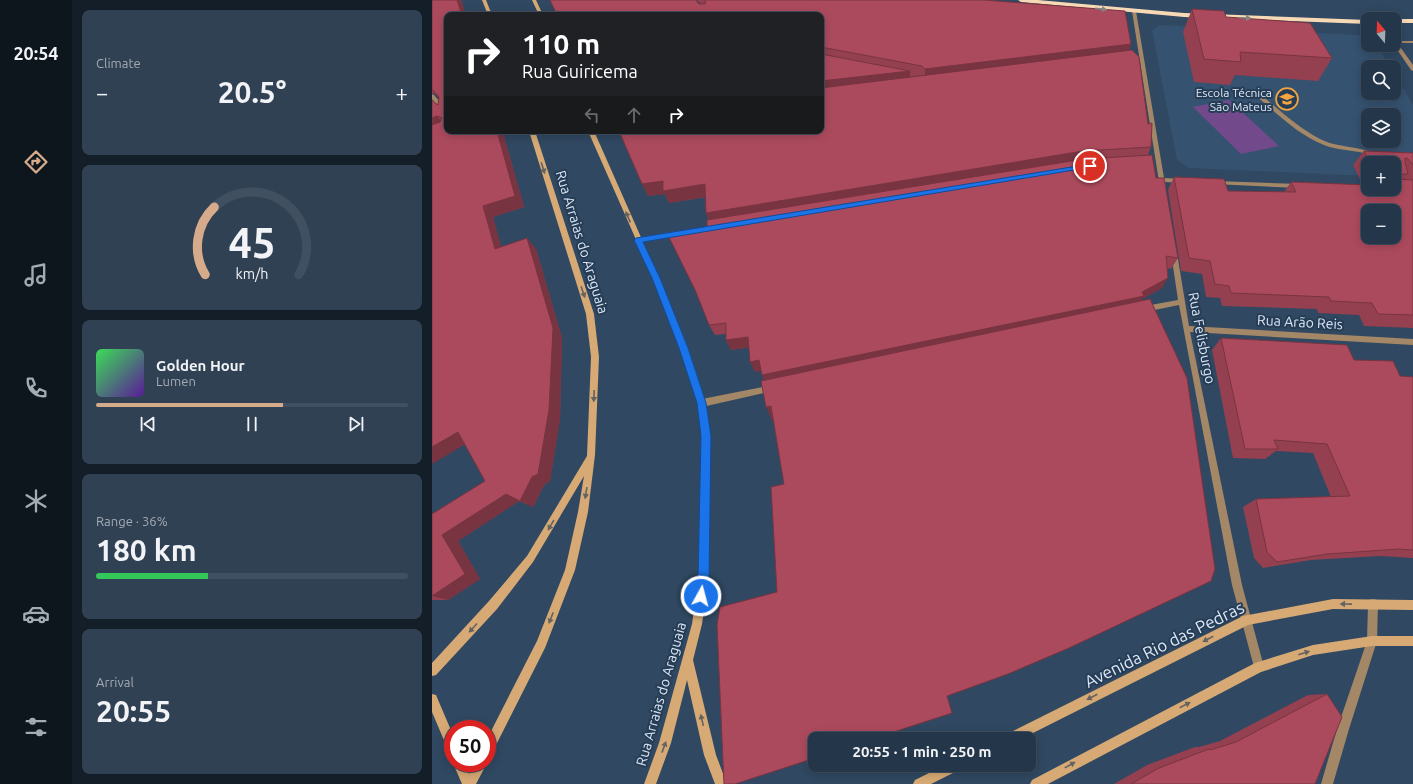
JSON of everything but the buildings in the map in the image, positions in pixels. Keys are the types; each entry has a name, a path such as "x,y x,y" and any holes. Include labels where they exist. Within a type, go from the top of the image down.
{"highway":[{"path":"1021,0 1134,11 1251,18 1361,22"},
{"path":"1401,21 1413,21"}],"main road":[{"path":"484,0 489,12"},
{"path":"534,0 539,12"},
{"name":"Rua Arraias do Araguaia","path":"496,733 541,644 570,570 583,512 592,455 596,357 590,314 533,134"},
{"name":"Rua Arraias do Araguaia","path":"592,134 656,278 684,348 702,403 706,436 703,582 697,624 665,743 650,784"},
{"path":"432,671 493,605 530,559 592,455"},
{"name":"Avenida Rio das Pedras","path":"1023,732 1246,620 1333,604 1413,605"},
{"path":"1036,784 1260,667 1313,650 1372,641 1413,641"},
{"path":"688,660 710,755 721,784"},
{"path":"432,699 444,727"},
{"path":"463,772 469,784"},
{"path":"469,784 476,772"},
{"path":"919,784 943,772"}],"street":[{"path":"1134,11 1137,57 1155,162 1162,180 1164,195"},
{"path":"1401,42 1413,42"},
{"path":"1401,52 1413,69"},
{"path":"1256,94 1315,139 1332,146 1369,152 1379,156"},
{"path":"432,96 444,110"},
{"path":"1162,180 1193,182"},
{"path":"1208,182 1310,187"},
{"path":"638,240 685,231"},
{"name":"Rua Felisburgo","path":"1173,247 1186,329 1237,586 1260,667"},
{"path":"1139,310 1181,302"},
{"name":"Rua Arão Reis","path":"1186,329 1413,342"},
{"path":"702,403 783,386"},
{"path":"1327,784 1343,729 1372,641 1373,604"}],"shaded area":[{"name":"Escola Técnica São Mateus","path":"1160,25 1358,35 1361,36 1361,52 1381,52 1386,60 1361,60 1361,100 1401,100 1401,85 1413,105 1413,178 1401,169 1401,156 1361,156 1361,176 1189,168 1177,160 1152,30"},
{"path":"1229,100 1279,146 1241,154 1193,107"}],"place":[{"name":"Escola Técnica São Mateus","path":"1287,99"}],"route":[{"path":"701,596 703,582 706,436 702,403 684,348 656,278 638,240 1090,166"}]}
